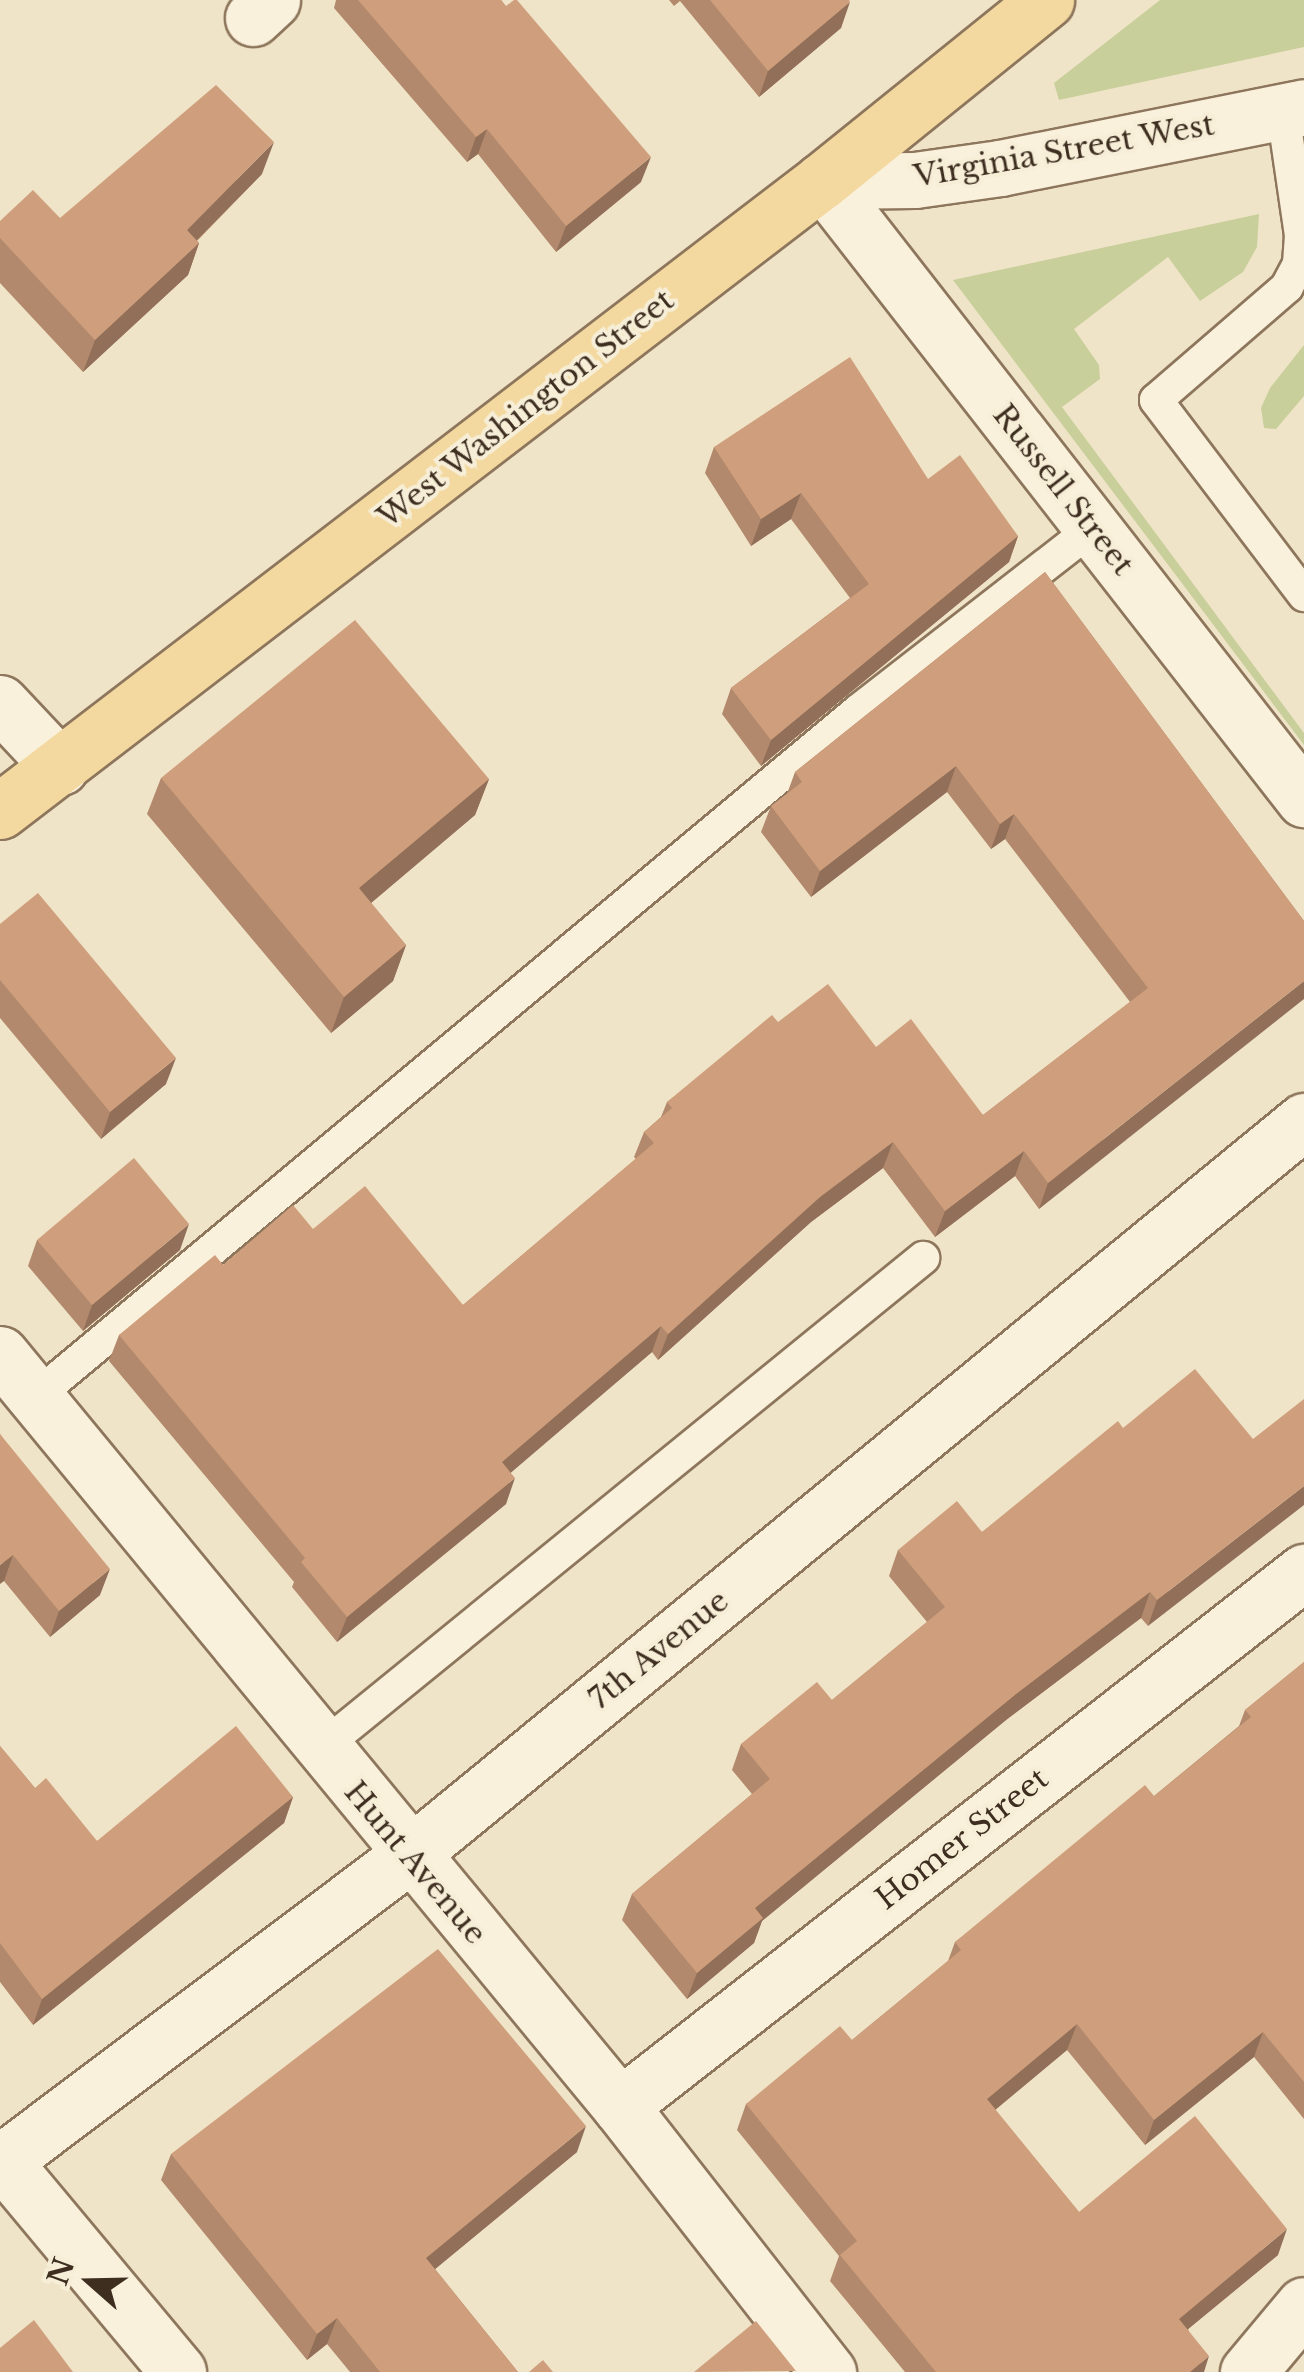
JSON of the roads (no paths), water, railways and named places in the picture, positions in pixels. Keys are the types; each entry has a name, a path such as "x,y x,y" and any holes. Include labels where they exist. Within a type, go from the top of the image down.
{"main road":[{"name":"West Washington Street","path":"0,811 822,180 1046,0"}],"street":[{"name":"Virginia Street West","path":"822,180 915,180 1000,168 1293,109"},
{"name":"Russell Street","path":"822,180 1304,799"},
{"path":"0,703 60,767"},
{"name":"7th Avenue","path":"1,2161 408,1856 1304,1121"},
{"name":"Hunt Avenue","path":"0,1354 408,1856 620,2106 828,2372"},
{"name":"Homer Street","path":"620,2106 1304,1572"},
{"path":"1,2161 178,2372"},
{"path":"1248,2372 1304,2305"}],"lane":[{"path":"1293,109 1301,235 1299,264 1287,286 1156,400 1304,595"},
{"path":"35,1397 858,711 1093,528"},
{"path":"320,1749 922,1258"}]}
